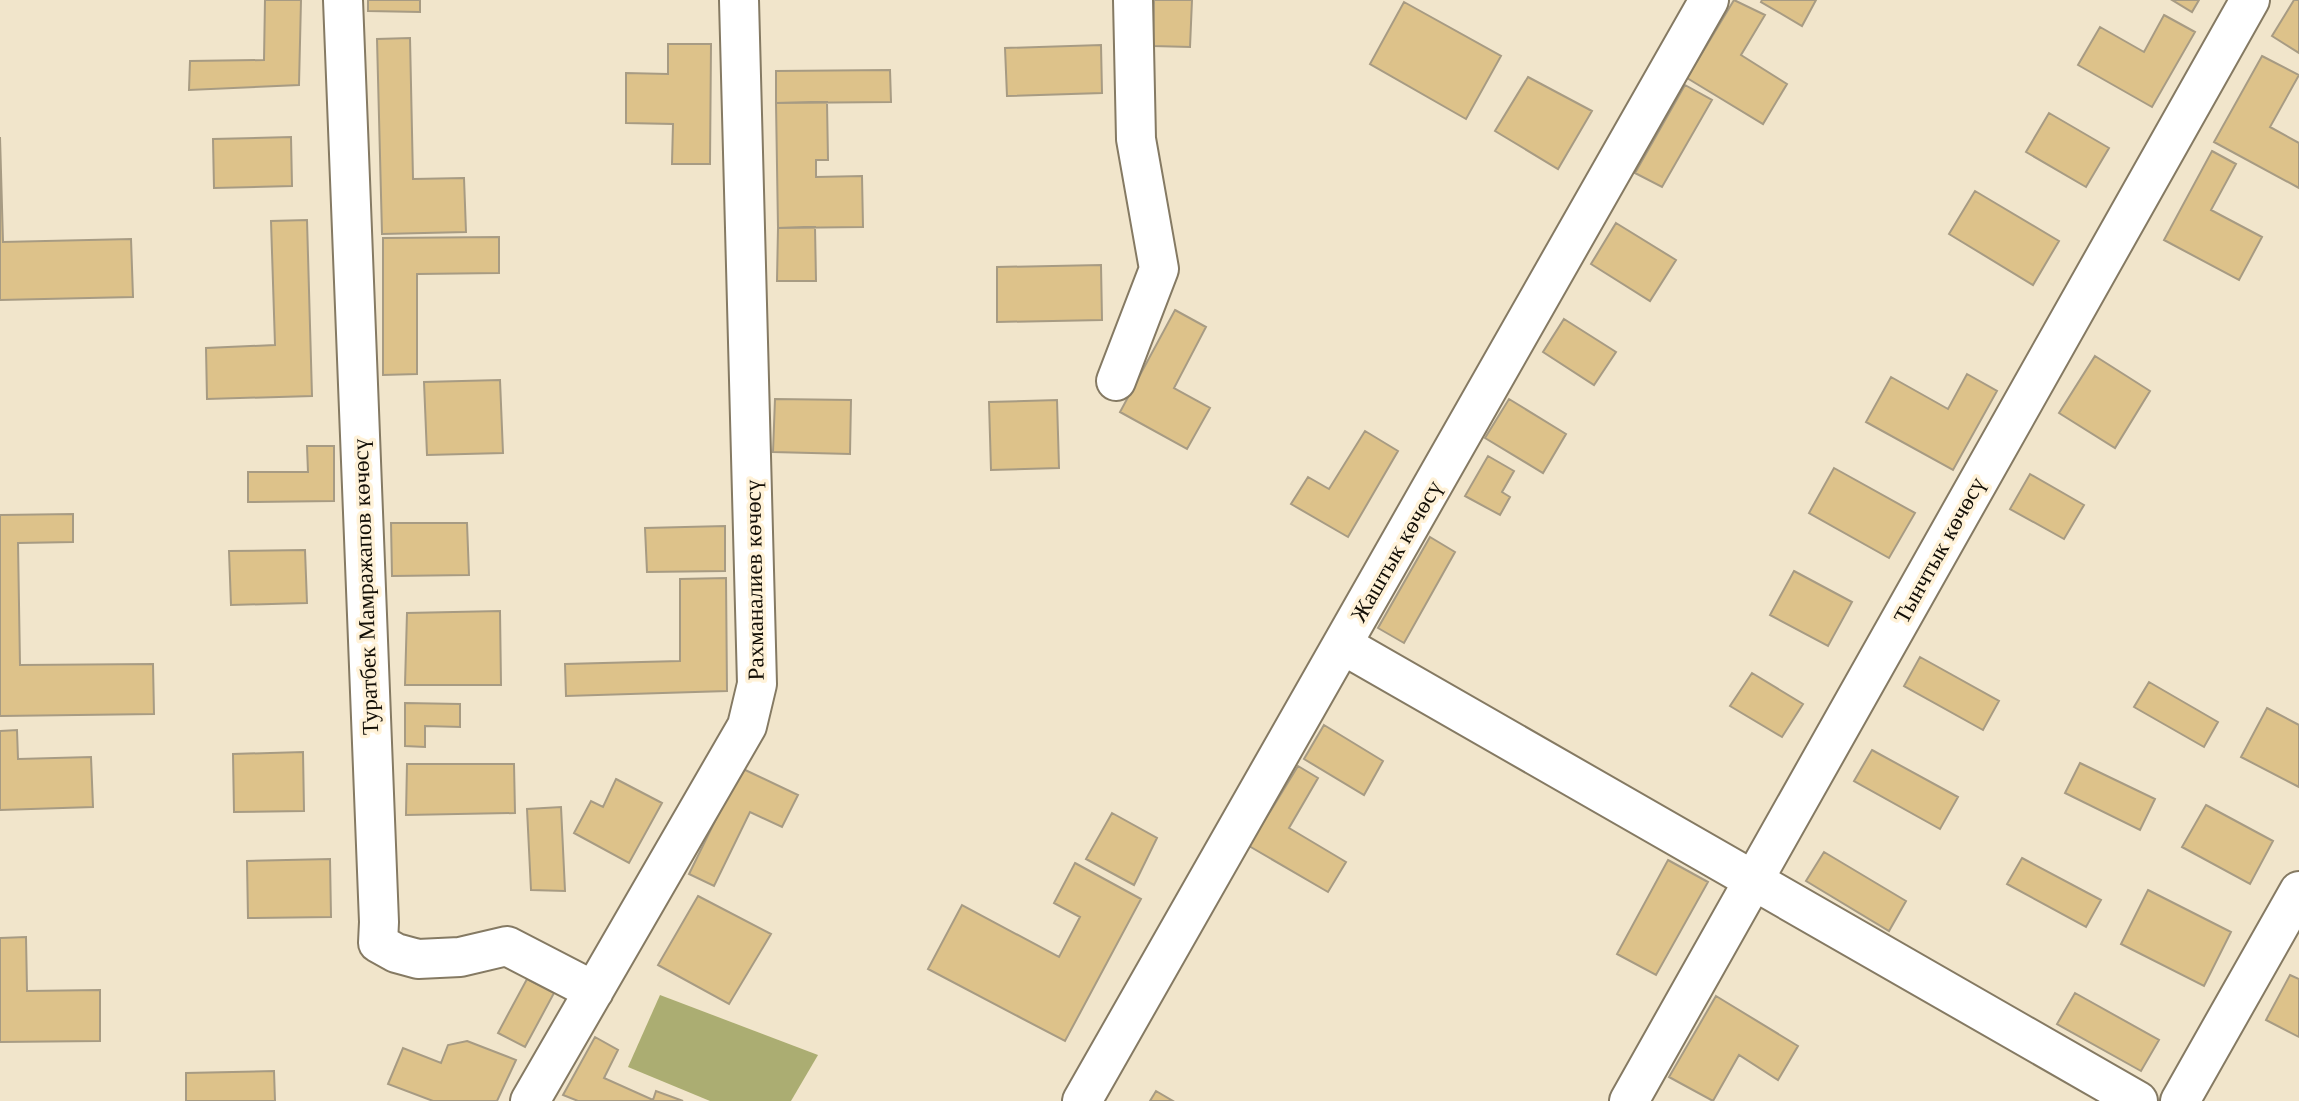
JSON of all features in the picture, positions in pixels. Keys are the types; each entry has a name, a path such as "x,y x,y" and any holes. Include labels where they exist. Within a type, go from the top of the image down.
{"street":[{"name":"Туратбек Мамражапов көчөсү","path":"343,0 378,943 396,953 418,958 460,957 507,946 594,991"},
{"name":"Рахманалиев көчөсү","path":"530,1101 747,726 757,684 739,0"},
{"path":"1116,381 1159,269 1136,139 1133,0"},
{"name":"Жаштык көчөсү","path":"1082,1101 1709,0"},
{"name":"Тынчтык көчөсү","path":"1629,1101 2250,0"},
{"path":"1342,645 2138,1101"},
{"path":"2180,1101 2299,891"}],"green space":[{"path":"660,995 818,1055 791,1101 710,1101 628,1067"}],"building":[{"path":"265,0 301,0 299,85 189,90 190,61 264,60"},
{"path":"368,0 420,0 420,12 368,11"},
{"path":"1154,0 1192,0 1190,47 1153,46"},
{"path":"1734,0 1765,15 1741,55 1787,84 1763,124 1687,78"},
{"path":"1816,0 1802,26 1761,2"},
{"path":"2172,0 2199,0 2192,12"},
{"path":"2294,0 2299,0 2299,53 2272,36"},
{"path":"1404,2 1501,56 1466,119 1370,64"},
{"path":"2164,15 2195,32 2152,107 2078,65 2100,27 2144,52"},
{"path":"410,38 413,179 464,178 466,232 382,234 377,39"},
{"path":"668,44 711,44 710,164 672,164 673,124 626,123 626,73 668,74"},
{"path":"1101,45 1102,93 1007,96 1005,48"},
{"path":"2262,56 2299,75 2270,127 2299,143 2299,188 2214,142"},
{"path":"890,70 891,102 776,103 776,71"},
{"path":"1528,77 1592,111 1558,169 1495,131"},
{"path":"1685,85 1712,100 1662,187 1635,173"},
{"path":"827,102 828,160 816,160 816,177 862,176 863,227 778,228 776,103"},
{"path":"2049,113 2109,148 2086,187 2026,152"},
{"path":"0,137 3,242 131,239 133,297 0,300"},
{"path":"291,137 292,186 214,188 213,139"},
{"path":"2212,151 2236,164 2211,210 2262,237 2239,280 2164,240"},
{"path":"1975,191 2059,241 2033,285 1949,234"},
{"path":"307,220 312,396 207,399 206,348 275,345 271,221"},
{"path":"1616,223 1676,260 1650,301 1591,264"},
{"path":"815,227 816,281 777,281 778,228"},
{"path":"499,237 499,273 417,274 417,374 383,375 383,238"},
{"path":"1101,265 1102,320 997,322 997,267"},
{"path":"1175,310 1206,327 1174,388 1210,408 1187,449 1120,412"},
{"path":"1564,319 1616,352 1594,385 1543,352"},
{"path":"2095,356 2150,391 2115,448 2059,413"},
{"path":"1967,374 1997,391 1953,470 1866,422 1891,377 1948,409"},
{"path":"500,380 503,453 427,455 424,382"},
{"path":"775,399 851,400 850,454 773,452"},
{"path":"1509,399 1566,434 1543,473 1485,438"},
{"path":"1057,400 1059,468 991,470 989,402"},
{"path":"1365,431 1398,451 1348,537 1291,504 1308,477 1329,489"},
{"path":"307,446 334,446 334,501 248,502 248,472 308,472"},
{"path":"1488,456 1514,471 1502,492 1510,497 1500,515 1465,496"},
{"path":"1834,468 1915,513 1889,558 1809,513"},
{"path":"2030,474 2084,505 2064,539 2010,509"},
{"path":"73,514 73,542 18,543 20,665 153,664 154,714 0,716 0,515"},
{"path":"391,523 467,523 469,575 392,576"},
{"path":"725,526 725,571 647,572 645,528"},
{"path":"1430,537 1455,552 1404,643 1378,628"},
{"path":"305,550 307,603 231,605 229,551"},
{"path":"1794,571 1852,602 1828,646 1770,615"},
{"path":"726,578 727,691 566,696 565,664 680,661 680,579"},
{"path":"500,611 501,685 405,685 407,613"},
{"path":"1920,657 1999,701 1983,730 1904,686"},
{"path":"1752,673 1803,704 1782,737 1730,706"},
{"path":"2149,682 2218,722 2204,747 2134,707"},
{"path":"405,703 460,704 460,727 425,726 425,747 405,746"},
{"path":"2267,708 2299,725 2299,787 2241,757"},
{"path":"1324,725 1383,761 1364,795 1304,759"},
{"path":"17,730 18,759 91,757 93,807 0,810 0,731"},
{"path":"1872,750 1958,797 1940,829 1854,781"},
{"path":"303,752 304,811 234,812 233,754"},
{"path":"2080,763 2155,799 2140,830 2065,793"},
{"path":"407,764 514,764 515,813 406,815"},
{"path":"1298,766 1318,778 1289,828 1346,862 1328,892 1249,846"},
{"path":"741,768 798,795 782,827 750,812 714,886 689,874"},
{"path":"616,779 662,803 629,863 574,833 591,801 603,807"},
{"path":"2206,805 2273,841 2250,884 2182,847"},
{"path":"561,807 565,891 531,890 527,809"},
{"path":"1112,813 1157,838 1134,885 1086,859"},
{"path":"1824,852 1906,901 1889,931 1806,881"},
{"path":"2022,858 2101,900 2086,927 2007,884"},
{"path":"330,859 331,917 248,918 247,861"},
{"path":"1668,860 1708,882 1656,975 1617,954"},
{"path":"1075,863 1141,899 1065,1041 928,969 962,905 1059,957 1080,917 1054,903"},
{"path":"2148,890 2231,932 2204,986 2121,944"},
{"path":"698,896 771,934 729,1004 658,965"},
{"path":"26,937 27,991 100,990 100,1041 0,1042 0,938"},
{"path":"2290,975 2299,979 2299,1037 2266,1020"},
{"path":"527,979 554,993 525,1047 498,1033"},
{"path":"2075,993 2159,1040 2141,1071 2057,1024"},
{"path":"1716,996 1798,1046 1778,1080 1739,1055 1713,1101 1669,1077"},
{"path":"595,1037 618,1050 604,1078 653,1100 656,1091 683,1101 578,1101 563,1095"},
{"path":"467,1041 516,1060 497,1101 433,1101 388,1084 403,1048 441,1063 448,1045"},
{"path":"274,1071 275,1101 186,1101 186,1073"},
{"path":"1156,1091 1173,1101 1150,1101"}]}
